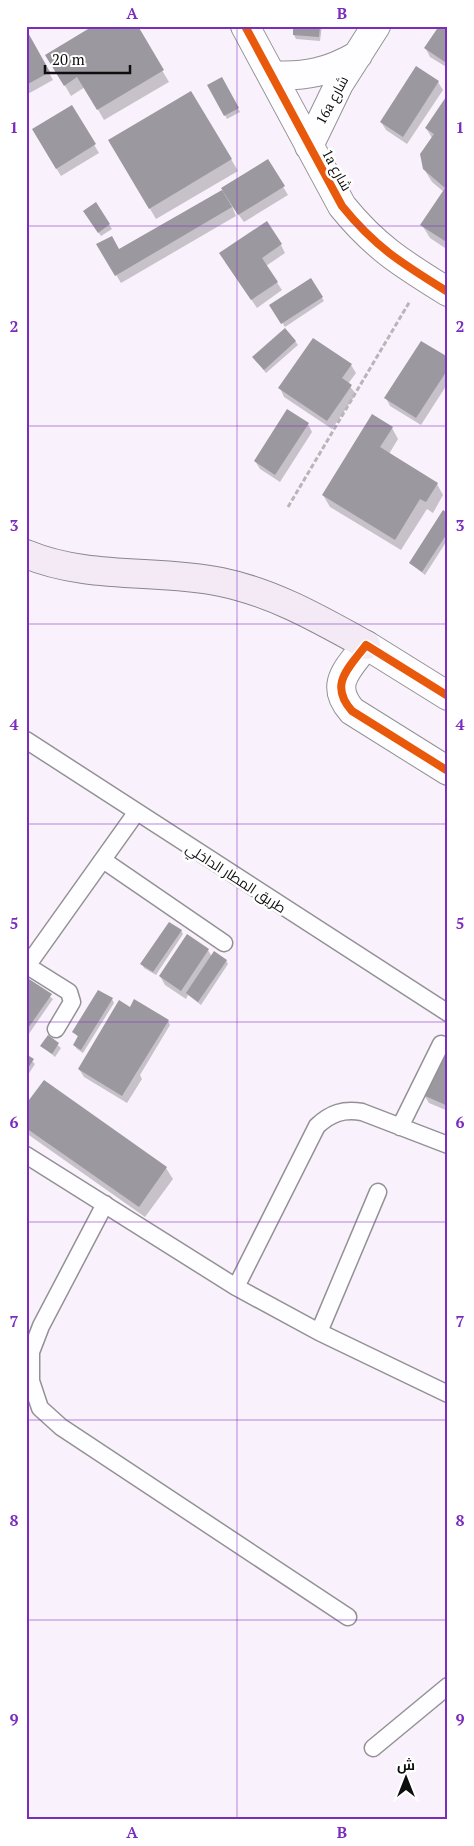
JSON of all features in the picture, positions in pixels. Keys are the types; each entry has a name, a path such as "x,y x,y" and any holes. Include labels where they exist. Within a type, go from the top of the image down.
{"main road":[{"path":"26,554 76,568 180,576 244,588 298,608 366,645"}],"street":[{"name":"1a شارع","path":"245,26 342,206 362,230 385,251 448,292"},
{"name":"16a شارع","path":"309,146 339,84 376,26"},
{"name":"16a شارع","path":"272,75 294,77 317,74 339,66 358,55"},
{"path":"448,696 366,645 344,674 341,683 341,693 345,703 352,710 448,771"}],"lane":[{"name":"طريق المطار الداخلي","path":"26,740 136,813 448,1013"},
{"path":"56,1029 70,1007 72,997 69,992 27,965 136,813"},
{"path":"103,860 224,943"},
{"path":"400,1127 441,1044"},
{"path":"236,1287 317,1126 326,1118 337,1112 350,1110 362,1112 448,1145"},
{"path":"26,1155 236,1287 318,1332 448,1394"},
{"path":"318,1332 378,1192"},
{"path":"105,1204 41,1326 31,1352 31,1381 40,1408 61,1428 348,1617"},
{"path":"373,1748 448,1686"}],"path":[{"path":"288,507 424,277"}],"building":[{"path":"93,26 138,26 164,70 97,110 77,77 64,86 45,55"},
{"path":"293,26 320,26 319,37 293,35"},
{"path":"439,26 448,26 448,64 424,48"},
{"path":"26,29 50,72 26,85"},
{"path":"416,66 439,81 403,137 380,122"},
{"path":"222,77 239,108 224,116 207,85"},
{"path":"191,91 232,159 149,209 108,140"},
{"path":"448,94 448,243 420,225 445,188 423,169 420,154 434,134 425,128"},
{"path":"72,105 96,144 56,169 32,129"},
{"path":"268,159 285,186 238,215 221,188"},
{"path":"222,190 232,207 115,276 96,244 112,236 119,249"},
{"path":"96,202 110,224 98,233 83,211"},
{"path":"267,221 282,244 262,258 278,282 251,300 219,253"},
{"path":"311,278 323,297 281,324 269,305"},
{"path":"285,328 296,341 264,370 252,357"},
{"path":"313,338 352,364 342,378 352,385 327,421 278,388"},
{"path":"421,341 448,357 448,369 416,418 384,398"},
{"path":"287,409 309,423 275,475 254,461"},
{"path":"372,414 393,427 380,447 438,483 426,502 420,499 395,540 322,495"},
{"path":"443,510 446,512 448,510 448,532 422,572 409,563"},
{"path":"169,922 182,930 153,972 140,964"},
{"path":"187,934 209,949 181,991 159,976"},
{"path":"214,951 227,960 198,1002 186,993"},
{"path":"26,977 52,994 26,1031"},
{"path":"98,990 113,998 81,1050 73,1045 78,1036 72,1032"},
{"path":"134,999 169,1020 122,1096 78,1069 119,1000 130,1007"},
{"path":"48,1035 59,1043 52,1054 40,1046"},
{"path":"445,1049 448,1050 448,1106 423,1095"},
{"path":"26,1054 34,1059 26,1071"},
{"path":"44,1080 167,1167 139,1207 26,1128 26,1104"}],"cycle path":[{"path":"245,26 342,206 354,221 391,254 448,292"},
{"path":"448,696 366,645 348,669 341,684 345,701 352,711 448,771"}]}
